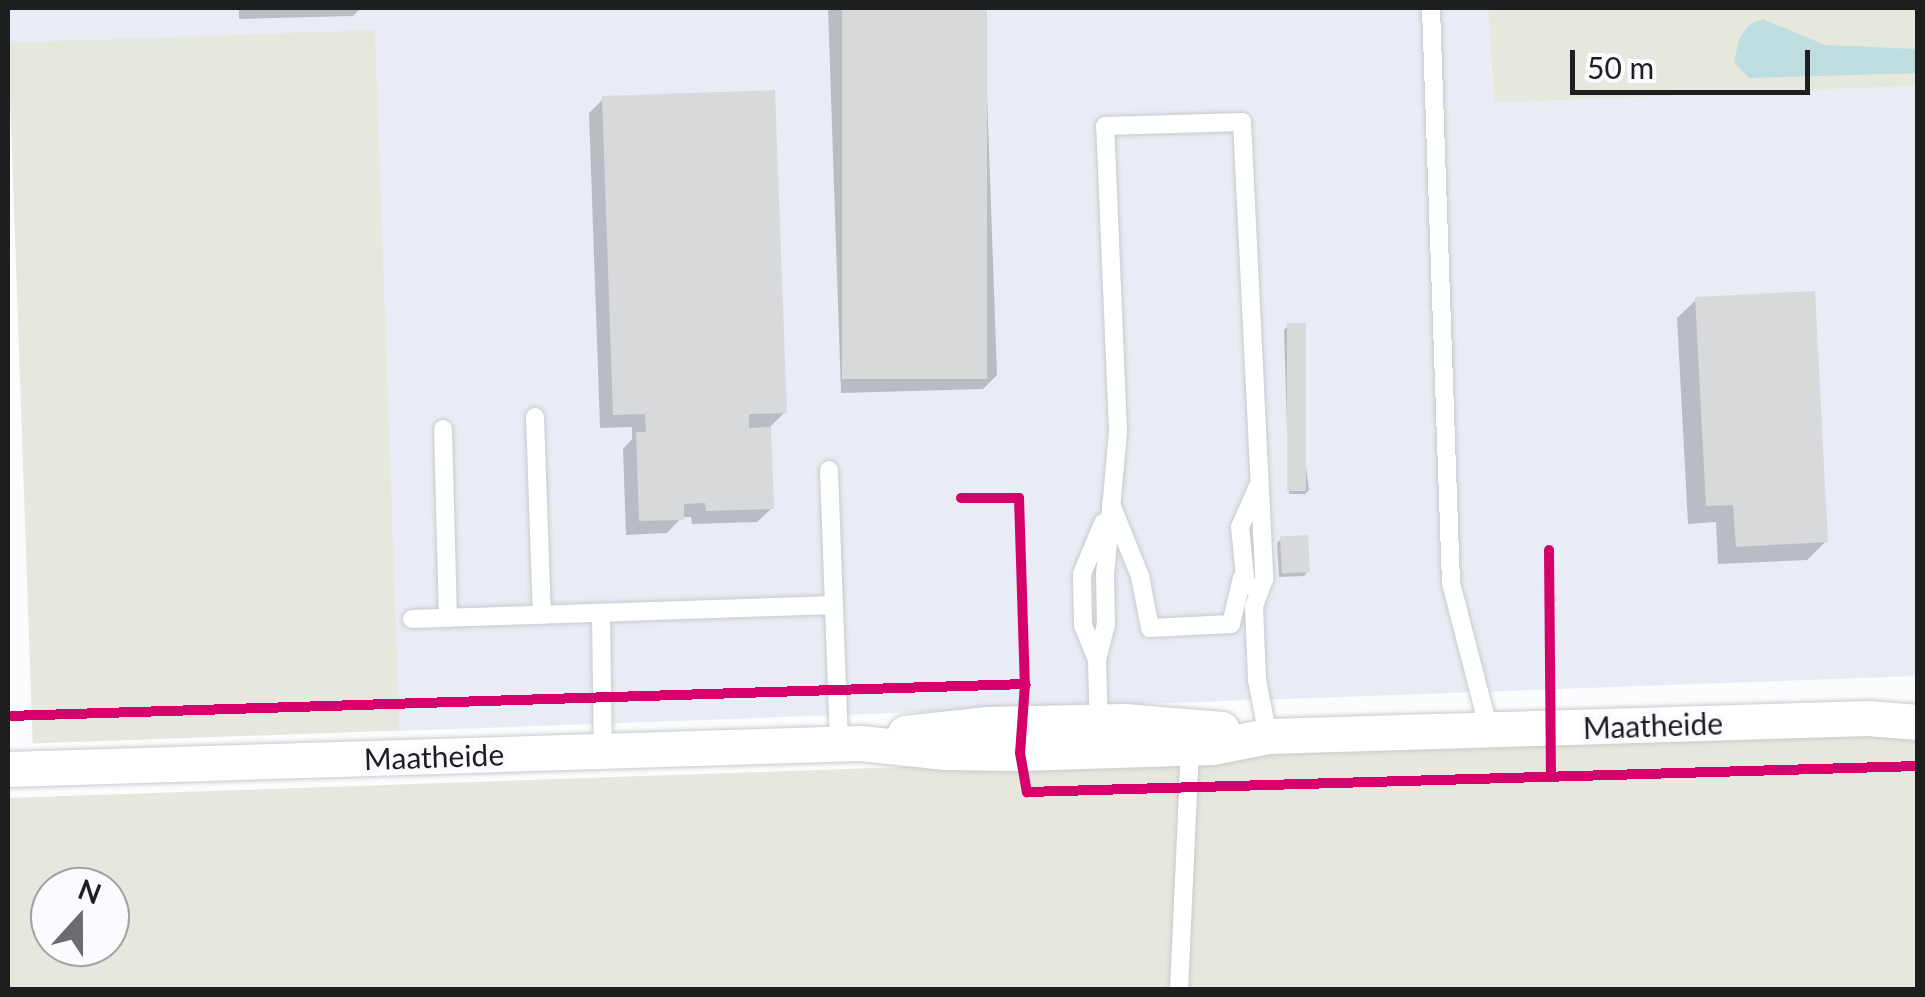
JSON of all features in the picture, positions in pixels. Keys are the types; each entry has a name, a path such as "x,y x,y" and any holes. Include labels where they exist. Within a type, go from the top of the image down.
{"street":[{"path":"1868,718 1918,705"},
{"name":"Maatheide","path":"8,769 850,743 946,752 1099,736 1268,736 1868,718 1918,722"}],"lane":[{"path":"1431,8 1451,584 1489,730"},
{"path":"1099,736 1098,660 1083,626 1082,574 1111,504 1118,431 1105,126 1242,122 1264,579 1256,604 1257,680 1268,736"},
{"path":"535,418 542,615"},
{"path":"443,429 448,618"},
{"path":"828,470 834,605 850,743"},
{"path":"1111,504 1140,576 1150,628 1231,624 1242,578 1240,528 1259,484"},
{"path":"1242,578 1256,604"},
{"path":"412,619 834,605"},
{"path":"601,612 603,750"},
{"path":"1179,990 1190,736"}],"path":[{"path":"1549,582 1549,617"},
{"path":"1549,598 1564,598"}],"shaded area":[{"path":"8,8 1488,8 1494,103 1917,86 1917,676 396,731 375,31 8,48"},
{"path":"1488,8 1917,8 1917,86 1494,103"},
{"path":"375,30 399,731 33,743 8,43"},
{"path":"1917,732 1917,989 8,989 8,798"}],"water":[{"path":"1763,19 1825,45 1917,49 1917,73 1749,78 1734,62 1739,39 1749,25"}],"building":[{"path":"842,8 987,8 987,379 842,379"},
{"path":"775,90 787,413 749,414 749,428 771,427 774,509 706,511 705,503 684,504 684,520 639,521 636,432 646,432 645,414 613,415 602,96"},
{"path":"1815,291 1828,542 1736,547 1733,505 1706,506 1695,297"},
{"path":"1287,323 1306,323 1306,491 1287,491"},
{"path":"1308,535 1310,572 1282,573 1280,536"}],"cycle path":[{"path":"961,498 1019,498 1025,684"},
{"path":"1549,550 1551,777"},
{"path":"8,716 1025,684 1020,753 1027,792 1918,766"}]}
